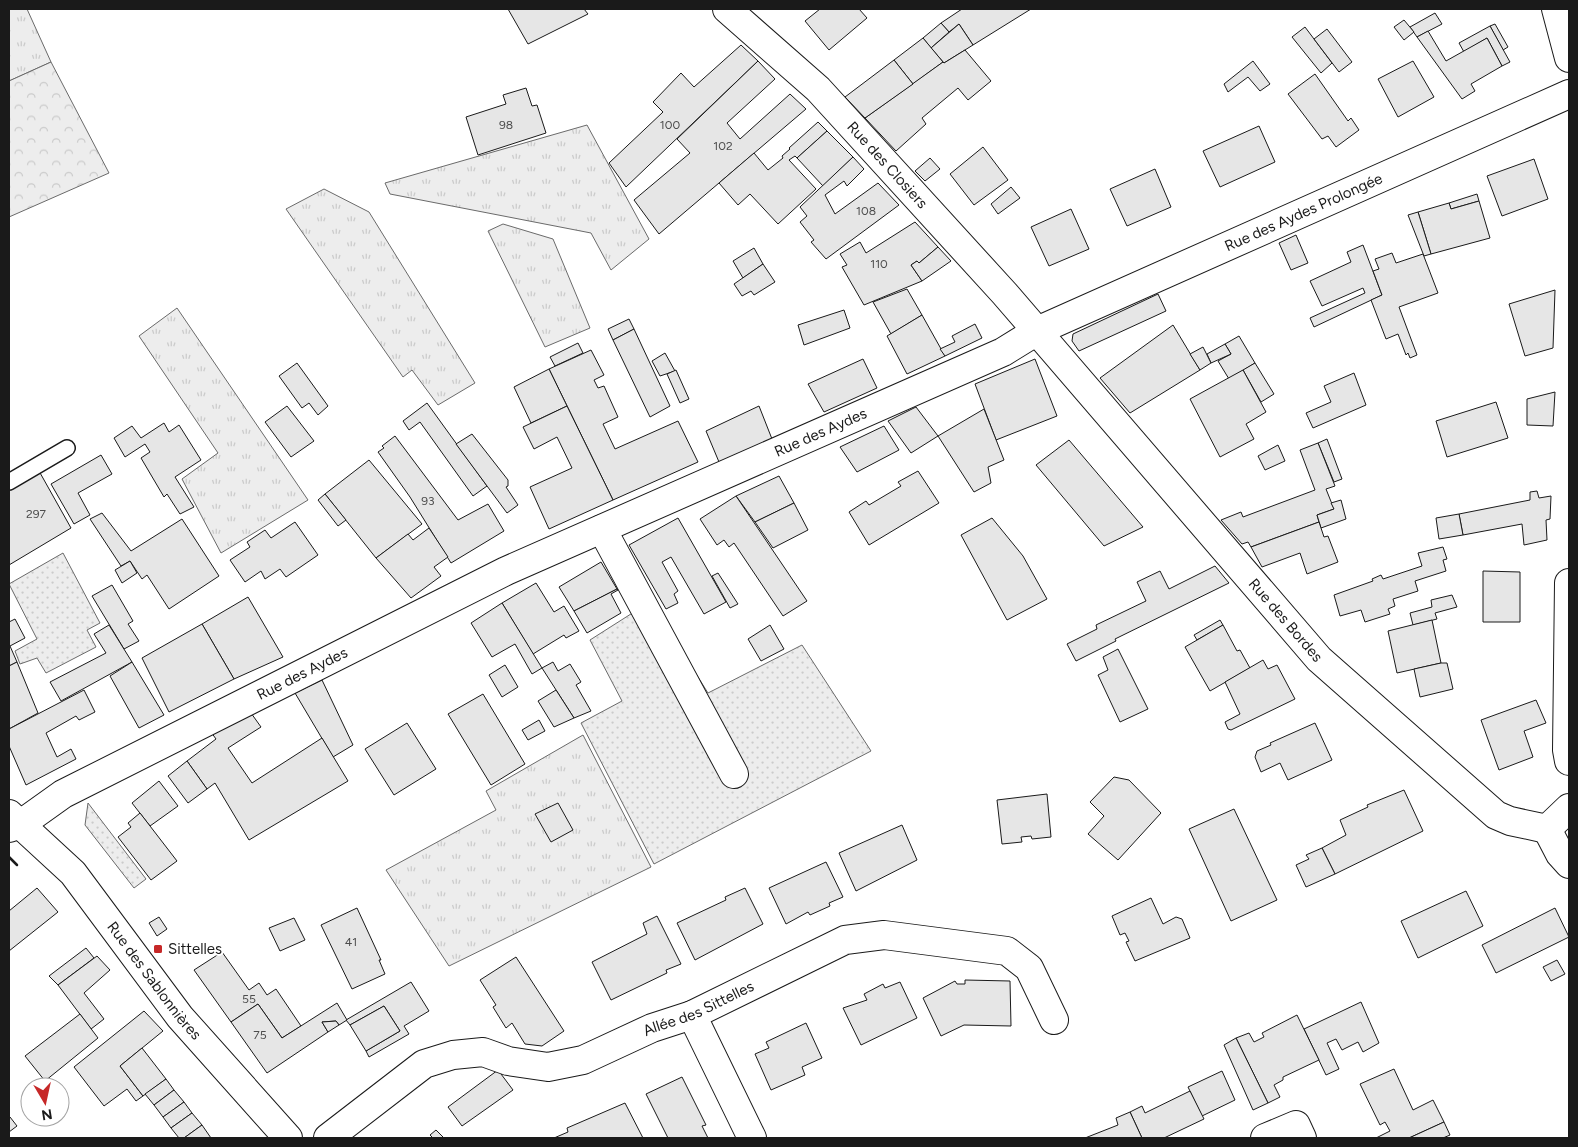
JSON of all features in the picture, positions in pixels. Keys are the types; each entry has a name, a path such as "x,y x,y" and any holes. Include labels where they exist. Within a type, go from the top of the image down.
{"street":[{"name":"Rue des Closiers","path":"727,9 818,89 1037,331"},
{"path":"1556,9 1569,58"},
{"name":"Rue des Aydes Prolongée","path":"1037,331 1569,94"},
{"name":"Rue des Aydes","path":"13,822 62,794 506,571 1002,352 1037,331"},
{"name":"Rue des Bordes","path":"1037,331 1319,659 1496,814 1510,821 1547,829"},
{"path":"602,528 734,774"},
{"path":"1569,583 1567,750 1569,761"},
{"path":"1569,808 1547,829 1560,854 1569,864"},
{"name":"Rue des Sablonnières","path":"13,822 73,873 180,1017 288,1138"},
{"name":"Allée des Sittelles","path":"328,1138 424,1064 452,1055 483,1052 508,1061 548,1067 583,1060 652,1028 692,1015 845,940 884,935 1007,950 1029,968 1054,1020"},
{"path":"692,1015 752,1138"},
{"path":"1265,1138 1296,1125 1302,1138"}],"lane":[{"path":"9,482 67,448"}],"green space":[{"path":"9,9 27,9 51,62 9,81"},
{"path":"51,62 109,173 9,217 9,81"},
{"path":"587,125 649,239 611,270 591,233 390,194 385,183"},
{"path":"324,189 369,212 475,383 438,405 412,370 403,377 286,209"},
{"path":"503,224 553,239 590,328 545,347 488,231"},
{"path":"177,308 308,500 221,553 182,479 218,453 139,336"},
{"path":"63,553 100,623 87,630 96,647 46,673 37,658 20,664 15,651 37,639 9,584"},
{"path":"634,612 666,626 708,693 802,645 871,751 654,864 581,723 622,701 590,640"},
{"path":"583,735 651,867 449,966 386,870 496,810 486,791"},
{"path":"88,803 146,879 134,888 85,825"}],"building":[{"path":"508,9 584,9 588,14 528,44"},
{"path":"820,9 859,9 867,18 829,50 805,21"},
{"path":"962,9 1031,9 973,45 959,24 949,32 941,23"},
{"path":"1435,13 1442,24 1417,37 1410,27"},
{"path":"1404,20 1414,32 1404,40 1394,27"},
{"path":"941,23 949,32 931,48 923,38"},
{"path":"959,24 973,45 944,63 931,48"},
{"path":"1495,24 1508,47 1503,50 1490,26"},
{"path":"1490,26 1510,62 1502,66 1487,38 1464,52 1459,43"},
{"path":"1305,27 1332,63 1321,73 1292,37"},
{"path":"1327,29 1352,62 1339,72 1314,39"},
{"path":"1428,31 1446,61 1487,38 1502,66 1471,84 1475,91 1462,99 1417,37"},
{"path":"923,38 943,62 913,84 894,60"},
{"path":"741,45 758,61 626,187 609,163 663,112 653,102 681,73 694,87"},
{"path":"965,50 991,81 968,100 958,88 922,118 926,124 896,151 865,118 943,62"},
{"path":"894,60 913,84 865,118 845,97"},
{"path":"758,61 775,79 727,123 740,139 790,94 806,109 659,234 634,200 690,153 677,139"},
{"path":"1253,61 1270,84 1260,91 1248,77 1228,92 1224,84"},
{"path":"1413,61 1434,97 1398,117 1378,79"},
{"path":"1315,74 1348,121 1351,118 1359,130 1336,147 1328,136 1322,139 1288,94"},
{"path":"526,88 532,106 537,105 546,133 478,155 466,117 506,104 503,95"},
{"path":"818,122 827,131 797,158 795,156 789,160 816,189 778,224 750,194 738,205 719,183 754,153 768,170 783,158 782,156 789,148"},
{"path":"1259,126 1275,162 1220,187 1203,151"},
{"path":"827,131 853,157 823,186 797,158"},
{"path":"983,147 1008,180 974,205 950,174"},
{"path":"853,157 864,169 847,186 844,181 825,195 835,214 878,183 899,205 826,259 811,242 814,240 800,222 807,216 800,207"},
{"path":"930,158 940,169 925,181 915,171"},
{"path":"1534,159 1548,199 1502,216 1487,176"},
{"path":"1155,169 1171,207 1127,226 1110,189"},
{"path":"1011,187 1020,198 998,214 991,204"},
{"path":"1477,194 1479,201 1451,209 1449,203"},
{"path":"1479,201 1490,238 1431,254 1418,212 1449,203 1451,209"},
{"path":"1071,209 1089,249 1049,266 1031,227"},
{"path":"1418,212 1431,254 1424,256 1408,215"},
{"path":"915,222 938,247 919,263 917,261 911,265 922,281 864,305 842,267 847,265 840,254 860,242 866,253"},
{"path":"1296,235 1308,263 1291,270 1279,243"},
{"path":"1363,245 1382,295 1314,327 1310,318 1365,293 1363,288 1322,306 1310,281 1351,262 1347,252"},
{"path":"938,247 951,261 922,281 911,265 917,261 919,263"},
{"path":"754,248 763,264 743,278 733,261"},
{"path":"1392,253 1396,263 1423,254 1438,293 1399,307 1417,355 1410,358 1408,353 1406,355 1398,334 1386,339 1371,300 1382,295 1373,271 1379,269 1375,259"},
{"path":"763,264 775,282 754,295 751,291 742,296 734,284"},
{"path":"907,289 922,315 891,334 873,302"},
{"path":"1555,290 1553,348 1525,356 1509,304"},
{"path":"1158,294 1166,311 1079,351 1072,341 1073,334"},
{"path":"844,310 850,328 804,345 798,325"},
{"path":"922,315 945,356 907,374 887,336"},
{"path":"629,319 634,329 613,340 608,329"},
{"path":"975,324 982,338 945,356 940,349 955,342 952,336"},
{"path":"1173,325 1200,370 1130,413 1100,378"},
{"path":"634,329 670,406 650,417 613,340"},
{"path":"1239,336 1255,363 1229,379 1218,361 1231,354 1225,344"},
{"path":"578,343 583,353 555,366 550,357"},
{"path":"1225,344 1231,354 1211,363 1207,354"},
{"path":"1203,347 1211,363 1200,370 1190,354"},
{"path":"591,350 604,375 594,380 598,388 604,386 618,417 603,424 615,449 678,421 698,462 613,500 549,369"},
{"path":"665,353 675,371 660,376 652,361"},
{"path":"863,359 877,388 824,412 808,384"},
{"path":"1035,359 1057,416 996,440 975,384"},
{"path":"297,363 328,406 318,415 309,403 302,408 279,376"},
{"path":"1255,363 1274,394 1261,402 1243,370"},
{"path":"549,369 567,406 531,423 514,387"},
{"path":"676,370 689,399 680,403 667,374"},
{"path":"1243,370 1266,412 1246,424 1254,439 1220,457 1190,399"},
{"path":"1354,373 1366,405 1313,428 1306,413 1331,402 1324,386"},
{"path":"1555,392 1553,426 1527,425 1527,399"},
{"path":"1496,402 1508,438 1447,457 1436,421"},
{"path":"427,403 487,486 473,496 420,422 409,430 403,421"},
{"path":"287,406 314,441 291,457 265,422"},
{"path":"567,406 613,500 549,529 530,487 572,468 557,437 534,449 523,427"},
{"path":"759,406 772,439 719,462 706,431"},
{"path":"916,407 938,436 911,453 888,421"},
{"path":"984,409 1004,460 988,467 991,483 974,492 938,436"},
{"path":"164,423 169,432 179,425 201,460 175,477 194,507 180,514 167,494 164,497 141,458 150,452 145,444 125,457 114,438 132,426 141,438"},
{"path":"884,426 899,450 857,472 840,447"},
{"path":"472,434 508,480 508,486 506,487 518,505 507,513 456,444"},
{"path":"395,436 458,520 488,504 504,531 451,563 410,497 378,452 384,448 382,446"},
{"path":"1327,439 1342,479 1334,482 1318,443"},
{"path":"1069,440 1143,527 1104,546 1036,465"},
{"path":"1318,443 1335,486 1326,489 1334,509 1317,515 1319,522 1251,547 1248,542 1242,544 1221,520 1241,512 1243,517 1315,490 1300,450"},
{"path":"1278,445 1285,461 1265,470 1258,456"},
{"path":"101,455 112,474 78,493 90,515 74,524 51,484"},
{"path":"369,460 422,524 376,558 325,494"},
{"path":"39,471 71,528 9,565 9,488"},
{"path":"918,471 939,503 869,545 849,512 866,501 869,505 901,486 898,482"},
{"path":"779,476 794,503 755,522 736,496"},
{"path":"1537,491 1539,498 1551,496 1550,519 1546,520 1547,540 1524,545 1522,524 1463,535 1459,514 1530,500 1530,492"},
{"path":"325,494 346,520 338,526 318,500"},
{"path":"736,496 807,601 783,616 734,543 729,547 724,540 717,545 700,519"},
{"path":"1341,500 1346,519 1321,528 1317,515 1334,509 1331,503"},
{"path":"794,503 808,530 773,548 755,522"},
{"path":"102,513 131,551 182,519 219,576 169,609 147,575 142,579 130,561 121,566 90,519"},
{"path":"1459,514 1463,535 1439,539 1436,518"},
{"path":"678,518 726,602 704,614 671,557 662,562 678,591 674,594 678,603 666,609 629,545"},
{"path":"992,518 1023,556 1047,599 1007,620 961,535"},
{"path":"295,522 318,555 286,577 280,569 265,579 261,571 245,582 230,560 250,547 247,542 265,530 271,538"},
{"path":"1319,522 1324,537 1328,536 1338,562 1307,574 1300,553 1262,567 1251,547"},
{"path":"429,528 448,557 434,567 441,576 411,598 376,558 408,534 413,540"},
{"path":"1443,547 1447,559 1443,560 1446,571 1415,581 1418,591 1393,599 1395,606 1388,609 1390,614 1365,622 1361,610 1340,616 1334,595 1373,581 1372,579 1381,575 1383,579 1422,566 1418,553"},
{"path":"130,561 137,573 122,583 115,570"},
{"path":"601,562 617,589 574,611 559,587"},
{"path":"1215,566 1229,583 1115,639 1116,641 1076,661 1067,644 1097,629 1096,625 1146,601 1137,582 1160,571 1169,589"},
{"path":"1483,571 1520,572 1520,622 1483,622"},
{"path":"718,573 738,604 730,608 712,576"},
{"path":"536,583 554,612 564,606 579,631 566,638 564,635 533,654 502,603"},
{"path":"112,585 133,621 128,624 139,641 124,649 92,596"},
{"path":"617,589 611,594 621,613 587,633 574,611"},
{"path":"1452,595 1457,607 1435,613 1437,619 1413,625 1410,613 1432,607 1431,600"},
{"path":"248,597 283,657 234,679 202,624"},
{"path":"502,603 542,668 532,674 515,644 492,657 471,623"},
{"path":"15,619 25,638 10,646 17,662 9,666 9,622"},
{"path":"1220,620 1223,625 1197,640 1194,635"},
{"path":"1432,620 1441,663 1397,673 1388,631"},
{"path":"202,624 234,679 169,712 142,658"},
{"path":"109,625 132,662 61,701 50,682 106,653 94,634"},
{"path":"770,625 784,649 761,661 748,639"},
{"path":"1223,625 1237,651 1240,650 1250,668 1210,691 1185,647"},
{"path":"1118,649 1148,709 1120,722 1098,675 1108,670 1103,657"},
{"path":"1263,660 1268,669 1277,665 1295,699 1231,730 1228,729 1225,722 1240,714 1225,682"},
{"path":"17,662 38,713 9,729 9,666"},
{"path":"132,662 164,715 139,728 110,676"},
{"path":"553,662 558,671 570,664 581,682 576,685 591,711 574,718 542,668"},
{"path":"1447,663 1453,689 1420,697 1414,669"},
{"path":"505,665 518,687 502,697 489,675"},
{"path":"322,680 353,745 333,757 295,693"},
{"path":"84,690 95,712 79,720 76,716 46,733 57,757 71,749 76,759 26,785 9,746 9,729"},
{"path":"556,690 574,718 554,727 538,701"},
{"path":"483,694 525,764 491,785 448,714"},
{"path":"1536,700 1546,723 1524,731 1533,757 1499,770 1481,720"},
{"path":"251,713 261,727 228,748 252,783 322,738 348,781 249,840 215,783 207,789 187,761 216,739 211,732"},
{"path":"539,720 545,731 528,740 522,730"},
{"path":"407,723 436,769 394,795 365,749"},
{"path":"1315,723 1332,760 1288,780 1280,763 1261,772 1255,757 1257,751 1271,745 1270,743"},
{"path":"187,761 207,789 188,803 168,776"},
{"path":"1114,777 1129,780 1161,813 1118,860 1088,834 1104,816 1090,802"},
{"path":"159,781 178,806 150,826 132,803"},
{"path":"1404,790 1423,831 1335,874 1322,848 1346,835 1340,820 1368,807 1367,805"},
{"path":"1047,794 1051,837 1032,839 1031,836 1021,837 1022,842 1002,844 997,800"},
{"path":"558,803 573,830 551,842 535,814"},
{"path":"1234,809 1277,900 1231,921 1189,829"},
{"path":"140,813 177,861 151,880 118,837 131,827 128,823"},
{"path":"902,825 917,860 856,891 839,853"},
{"path":"1322,848 1335,874 1306,887 1296,865 1309,859 1306,855"},
{"path":"826,862 843,897 829,903 830,906 810,915 808,912 786,924 769,888"},
{"path":"37,888 58,912 9,951 9,911"},
{"path":"745,888 763,924 695,960 677,923 726,900 725,897"},
{"path":"1466,891 1483,926 1418,958 1401,921"},
{"path":"1151,898 1163,924 1176,917 1182,919 1190,938 1135,961 1126,942 1129,941 1125,933 1120,935 1112,916"},
{"path":"357,908 381,960 379,960 385,974 352,989 321,925"},
{"path":"1555,908 1569,937 1496,973 1482,945"},
{"path":"657,916 681,964 666,970 667,973 611,1000 592,962 647,934 643,923"},
{"path":"159,917 167,929 157,936 149,923"},
{"path":"294,918 305,940 280,951 269,928"},
{"path":"86,948 94,958 58,985 49,976"},
{"path":"222,952 249,990 259,983 267,995 276,989 301,1026 282,1038 258,1004 231,1022 194,970"},
{"path":"97,956 110,970 84,993 104,1019 91,1029 58,985"},
{"path":"516,957 564,1031 542,1046 525,1044 512,1023 506,1028 493,1007 496,1005 480,980"},
{"path":"1557,960 1565,974 1551,981 1543,967"},
{"path":"965,980 1010,981 1011,1026 964,1025 941,1036 923,998 955,981 957,984 965,984"},
{"path":"411,982 429,1011 404,1026 409,1034 369,1057 366,1051 400,1031 384,1006 350,1025 346,1020"},
{"path":"900,982 917,1018 861,1045 843,1008 867,1000 864,994 883,984 885,988"},
{"path":"1361,1002 1379,1043 1363,1052 1358,1042 1342,1050 1336,1039 1327,1043 1339,1069 1326,1075 1304,1029"},
{"path":"337,1003 347,1020 339,1025 336,1021 322,1022 328,1032 267,1073 231,1022 258,1004 282,1038"},
{"path":"384,1006 400,1031 366,1051 350,1025"},
{"path":"144,1011 163,1031 120,1066 143,1096 136,1101 127,1089 104,1106 74,1067"},
{"path":"80,1014 98,1038 50,1077 42,1077 25,1056"},
{"path":"1297,1015 1319,1060 1283,1077 1283,1080 1274,1085 1280,1097 1268,1103 1236,1038 1249,1033 1254,1042 1264,1037 1262,1033"},
{"path":"336,1021 339,1025 328,1032 322,1022"},
{"path":"806,1023 822,1058 802,1067 805,1075 771,1090 755,1054 769,1048 766,1042"},
{"path":"1236,1038 1268,1103 1253,1110 1224,1045"},
{"path":"142,1048 166,1079 143,1096 120,1066"},
{"path":"1394,1069 1413,1110 1433,1100 1444,1122 1409,1138 1376,1138 1390,1131 1385,1122 1380,1125 1360,1084"},
{"path":"498,1070 513,1090 462,1126 448,1107"},
{"path":"1222,1071 1235,1100 1202,1116 1188,1087"},
{"path":"682,1077 706,1125 702,1126 708,1138 668,1138 646,1094"},
{"path":"166,1079 174,1090 154,1105 145,1094"},
{"path":"174,1090 184,1102 163,1117 154,1105"},
{"path":"1190,1091 1204,1119 1164,1138 1142,1138 1130,1112 1142,1106 1145,1113"},
{"path":"184,1102 192,1113 171,1128 163,1117"},
{"path":"625,1103 643,1138 554,1138 568,1132 567,1128"},
{"path":"1130,1112 1142,1138 1085,1138 1118,1125 1116,1118"},
{"path":"192,1113 202,1125 184,1138 179,1138 171,1128"},
{"path":"9,1118 17,1126 9,1132"},
{"path":"1444,1122 1450,1135 1443,1138 1409,1138"},
{"path":"202,1125 211,1138 184,1138"},
{"path":"436,1130 444,1138 433,1138 430,1135"}],"wall":[{"path":"9,857 17,865"}],"place":[{"name":"Sittelles","path":"158,949"}]}
